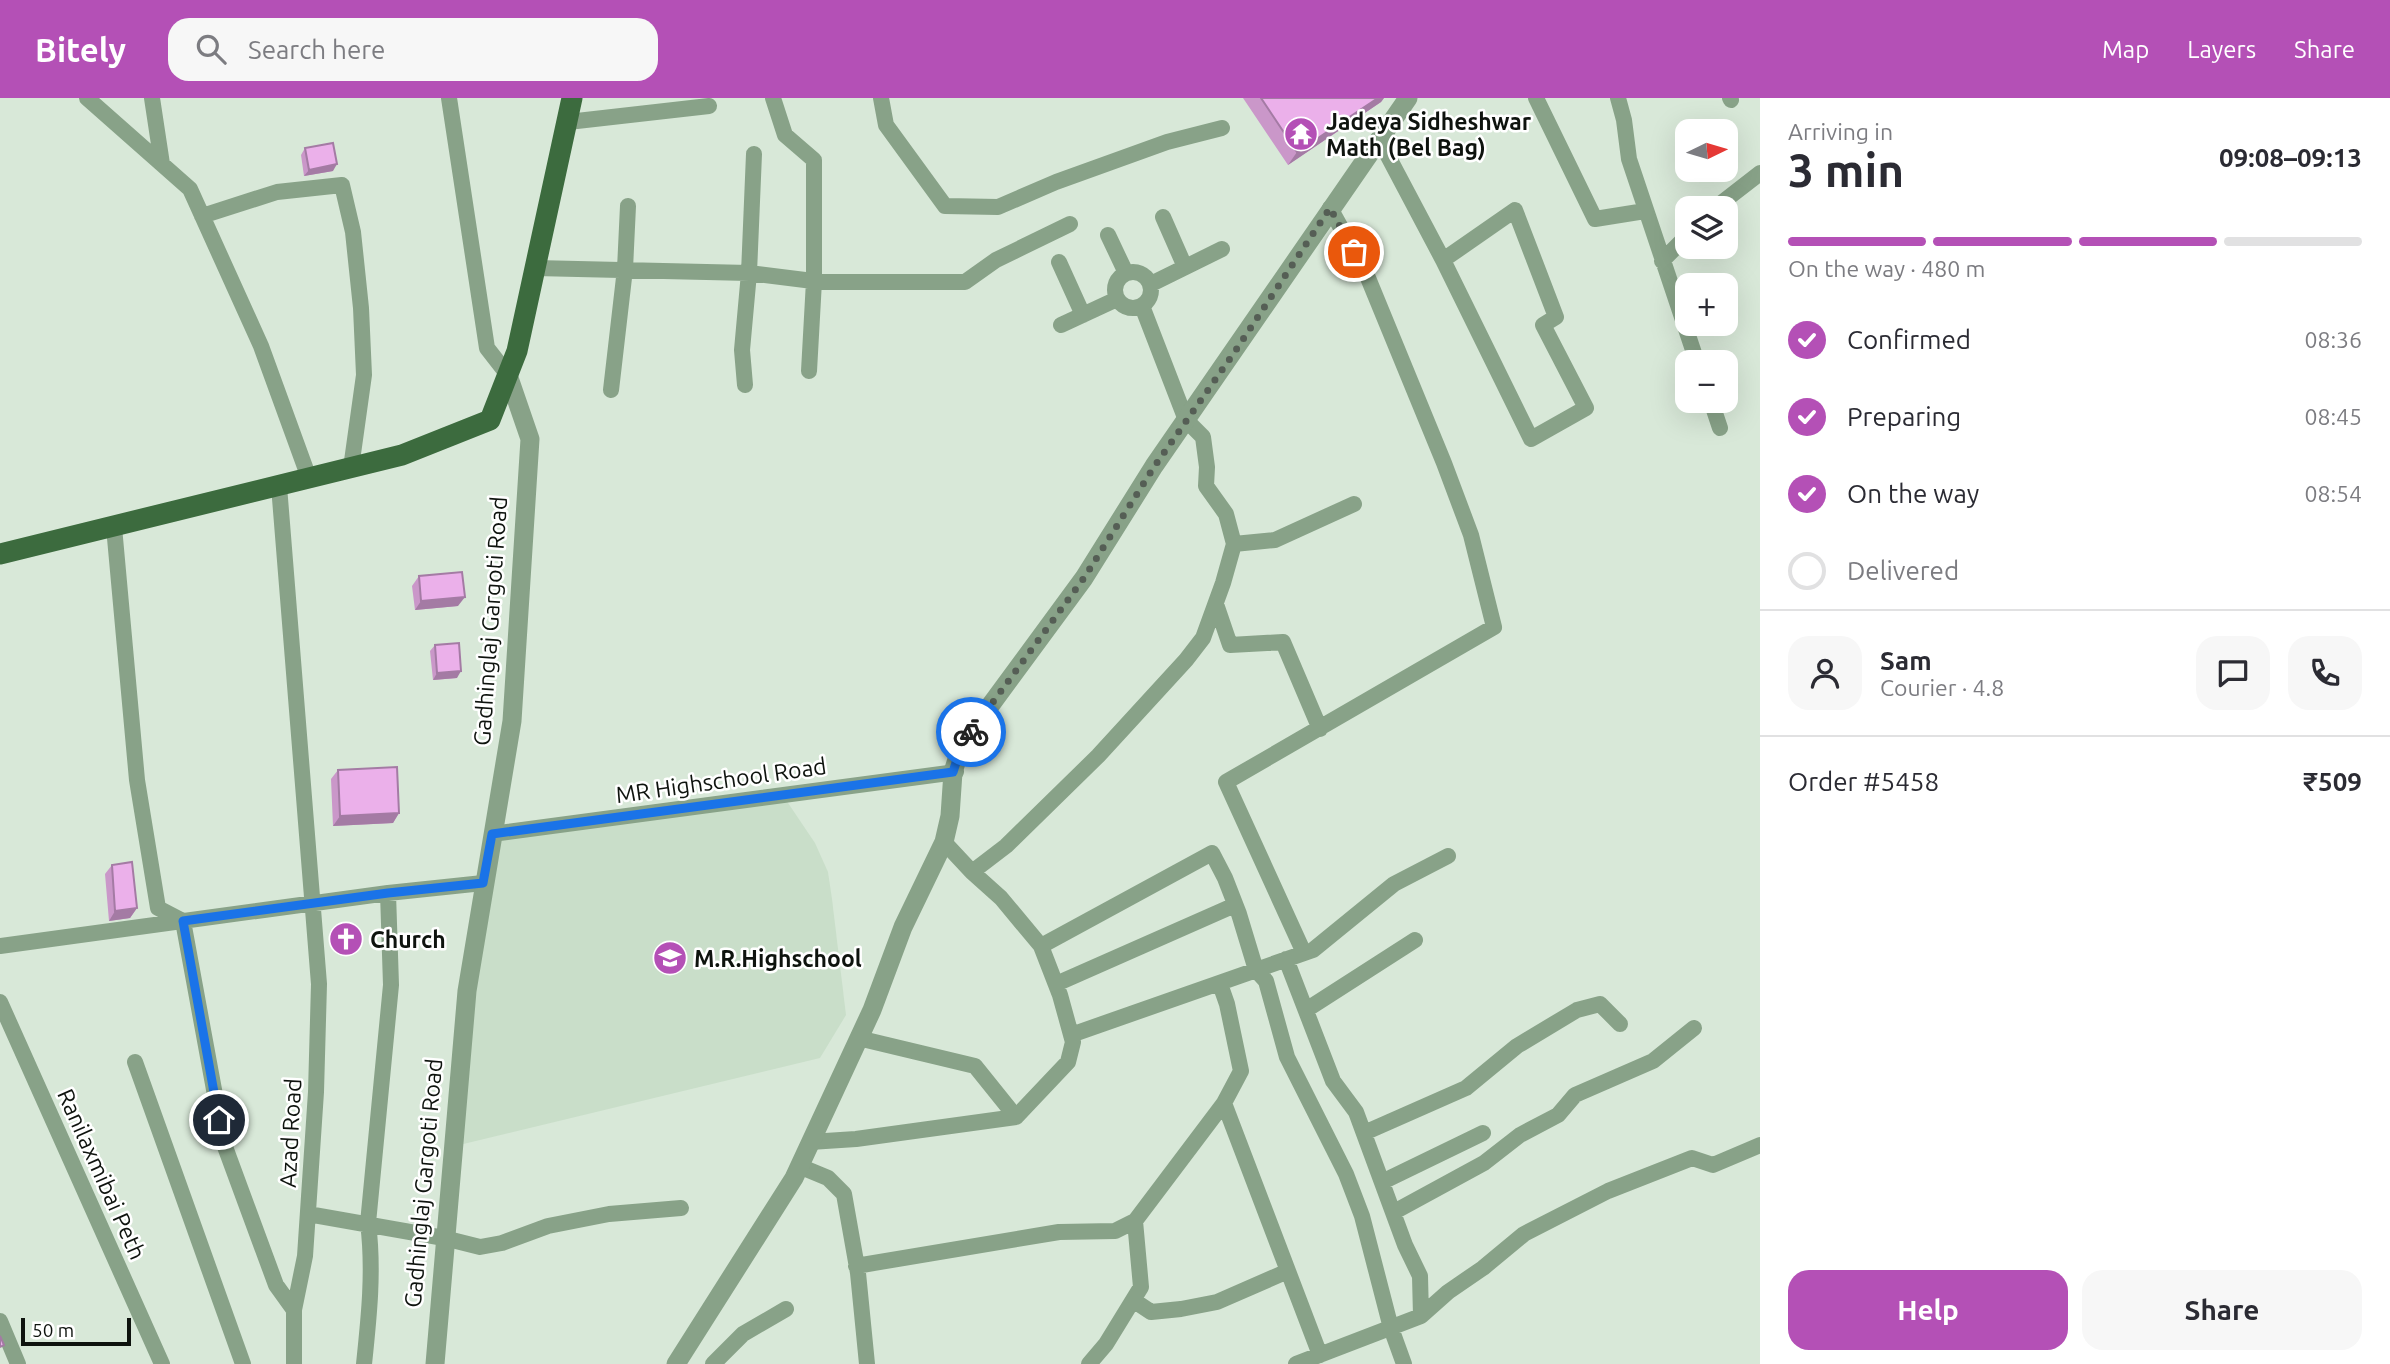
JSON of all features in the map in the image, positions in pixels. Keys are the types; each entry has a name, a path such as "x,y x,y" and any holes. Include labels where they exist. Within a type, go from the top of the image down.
{"main road":[{"path":"0,554 402,455 490,420 517,351 572,98"}],"street":[{"path":"87,98 190,188 261,346 309,478"},
{"path":"152,98 162,164"},
{"path":"449,98 487,348 508,375"},
{"path":"773,98 785,135 814,160 814,281 809,371"},
{"path":"881,98 886,125 945,206 998,207 1056,182 1167,142 1222,128"},
{"path":"676,1364 799,1166 872,1010 903,927 944,842 950,816 954,772 962,744 1084,578 1154,467 1408,98"},
{"path":"1536,98 1595,219 1645,211"},
{"path":"1618,98 1629,159 1693,350"},
{"path":"568,122 709,106"},
{"path":"1379,139 1443,260 1531,439 1586,408 1543,325 1556,317 1516,209 1443,260"},
{"path":"745,385 742,350 749,273 754,154"},
{"path":"1730,196 1760,173"},
{"path":"202,216 277,192 342,185 353,232 361,308 364,375 351,468"},
{"path":"611,390 625,269 628,205"},
{"path":"1304,953 1226,782 1494,627 1471,535 1444,463 1366,273 1330,208"},
{"path":"1163,217 1185,267"},
{"path":"535,268 749,273 814,281 965,282 996,260 1070,224"},
{"path":"1108,235 1126,273"},
{"path":"1662,261 1675,248"},
{"path":"1151,284 1222,249"},
{"path":"1059,262 1083,315"},
{"path":"1138,272 1148,278 1151,284 1150,296 1137,308 1126,307 1117,299 1115,287 1126,273 1138,272"},
{"path":"1061,325 1117,299"},
{"path":"972,872 1006,846 1098,756 1203,638 1216,604 1234,544 1226,514 1206,486 1207,467 1203,437 1186,420 1142,306"},
{"name":"Gadhinglaj Gargoti Road","path":"435,1364 467,991 512,721 530,439 508,375"},
{"path":"1715,413 1720,428"},
{"name":"Azad Road","path":"279,486 319,984 316,1092 308,1214 305,1256 294,1310 294,1364"},
{"path":"1234,544 1275,540 1354,504"},
{"path":"114,527 137,780 158,908 183,921"},
{"path":"1216,604 1230,645 1283,642 1320,729"},
{"name":"MR Highschool Road","path":"492,834 954,772"},
{"path":"810,1142 856,1139 1016,1118 1068,1062 1073,1042 1056,984 1041,946 1001,898 944,842"},
{"path":"1041,946 1212,853 1235,905 1256,970 1266,981 1287,1057 1346,1174 1362,1216 1391,1328 1404,1364"},
{"path":"1071,1035 1313,950 1394,884 1448,856"},
{"path":"0,946 388,893 483,883"},
{"path":"365,1364 370,1303 371,1243 368,1224 391,985 388,893"},
{"path":"1056,984 1235,905"},
{"path":"183,921 224,1144 276,1284 294,1310"},
{"path":"1306,1010 1415,940"},
{"path":"1286,959 1333,1081 1356,1112 1405,1245 1420,1276 1421,1316"},
{"path":"856,1266 1059,1232 1115,1231 1135,1222 1224,1102 1241,1071 1227,1004 1220,984"},
{"name":"Ranilaxmibai Peth","path":"0,1002 162,1364"},
{"path":"1364,1133 1466,1088 1517,1046 1577,1010 1600,1004 1620,1024"},
{"path":"1394,1212 1484,1163 1520,1135 1558,1115 1575,1095 1653,1061 1694,1028"},
{"path":"858,1038 975,1066 1016,1118"},
{"path":"135,1062 243,1364"},
{"path":"1224,1102 1320,1355"},
{"path":"1382,1182 1483,1133"},
{"path":"1296,1364 1421,1316 1524,1234 1608,1191 1692,1158 1713,1165 1760,1145"},
{"path":"799,1166 828,1178 844,1194 856,1266 867,1364"},
{"path":"308,1214 480,1247 502,1243 548,1226 597,1216 681,1208"},
{"path":"1089,1364 1106,1344 1141,1287 1135,1222"},
{"path":"1133,1300 1151,1312 1181,1309 1217,1302 1288,1270"},
{"path":"713,1364 743,1334 786,1309"},
{"path":"0,1321 18,1364"}],"shaded area":[{"path":"782,794 815,843 828,872 832,899 846,1015 820,1058 455,1146 492,834"}],"building":[{"name":"Jadeya Sidheshwar Math (Bel Bag)","path":"1261,98 1378,98 1297,152"},
{"path":"333,143 337,164 309,170 305,148"},
{"path":"462,572 465,597 421,601 419,576"},
{"path":"459,643 461,671 437,673 435,645"},
{"path":"397,767 399,813 340,816 338,770"},
{"path":"132,862 137,908 115,911 112,865"}],"way so far":[{"path":"971,732 1084,578 1154,467 1330,208 1354,252"}],"place":[{"name":"Jadeya Sidheshwar Math (Bel Bag)","path":"1301,134"},
{"name":"Church","path":"346,939"},
{"name":"M.R.Highschool","path":"670,958"}],"route":[{"path":"219,1120 183,921 483,883 492,834 953,772 962,744 971,732"}]}
